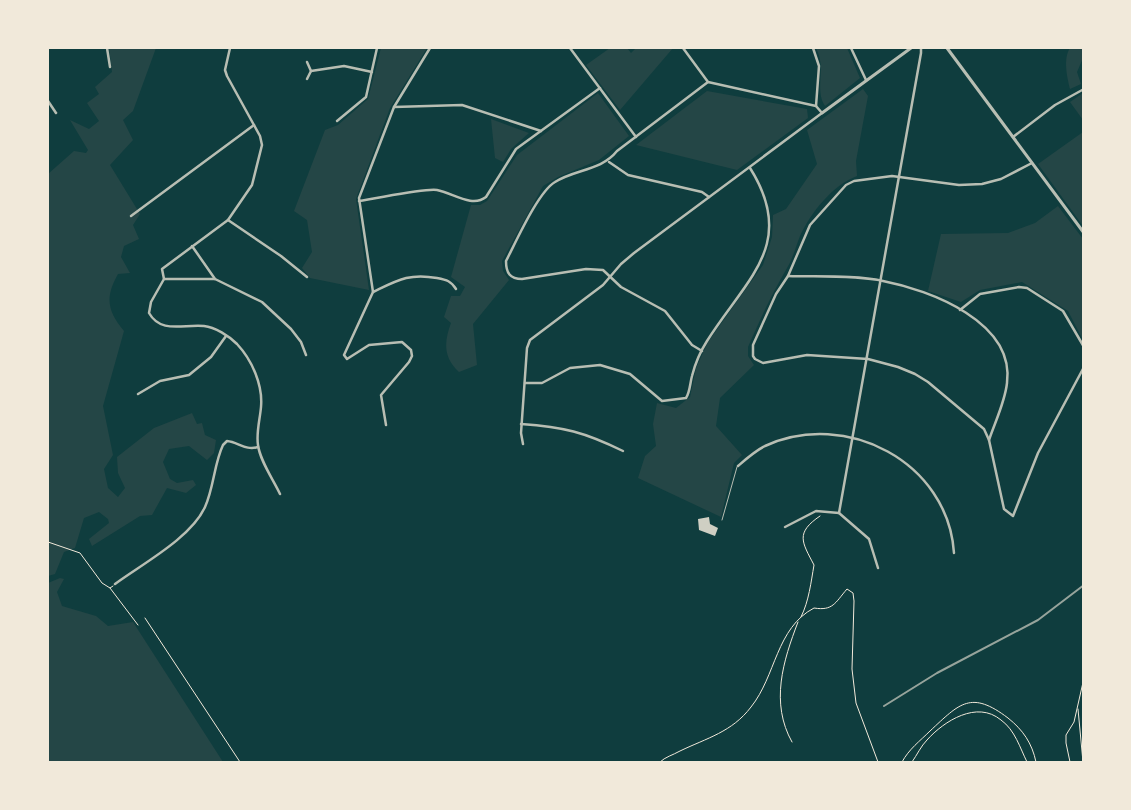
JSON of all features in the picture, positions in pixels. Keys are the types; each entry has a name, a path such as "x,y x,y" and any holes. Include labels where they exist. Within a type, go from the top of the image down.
{"street":[{"path":"107,48 110,67"},
{"path":"230,48 225,70 254,125 262,145 252,183 228,220 162,269 164,279 151,302 149,313 154,321 163,327 205,326 226,336 236,343 245,354 259,382 261,404 258,447 280,494"},
{"path":"337,121 366,97 377,48"},
{"path":"386,425 382,395 409,362 412,350 402,342 369,346 348,359 344,355 373,292 359,201 394,107 430,48"},
{"path":"570,48 636,137"},
{"path":"683,48 708,82 816,106 822,113"},
{"path":"813,48 820,66 816,106"},
{"path":"851,48 867,80"},
{"path":"522,444 527,348 530,340 603,285 634,253 911,48"},
{"path":"839,513 922,54 920,48"},
{"path":"948,48 1084,233"},
{"path":"307,79 311,71 308,62"},
{"path":"311,71 344,66 372,72"},
{"path":"702,351 692,345 665,311 621,287 611,275 603,270 586,269 514,279 508,275 506,261 545,190 555,181 609,162 617,152 708,82"},
{"path":"359,201 436,190 473,201 481,201 486,197 516,149 600,88"},
{"path":"1013,137 1055,105 1084,88"},
{"path":"48,101 56,113"},
{"path":"394,107 462,105 541,131"},
{"path":"131,216 254,125"},
{"path":"609,162 628,175 702,192 709,197"},
{"path":"1032,163 1001,179 982,184 938,183 900,177 861,180 846,185 810,225 788,276 776,294 753,346 755,359 767,362 808,355 868,359 915,374 928,382 984,429 989,440 1004,509 1013,516 1016,513 1038,453 1084,367"},
{"path":"525,383 542,383 570,368 600,365 630,374 662,401 688,396 694,367 702,351 751,278 769,242 769,210 750,168"},
{"path":"228,220 281,256 306,277"},
{"path":"192,246 215,278 262,302 279,315 301,342 306,355"},
{"path":"373,292 401,279 418,275 447,280 452,282 456,289"},
{"path":"788,276 882,281 930,296 960,310 991,331 1000,346 1005,361 1008,381 989,440"},
{"path":"164,279 215,278"},
{"path":"960,310 980,294 1019,287 1027,288 1063,310 1084,347"},
{"path":"138,394 160,381 190,375 211,356 226,336"},
{"path":"522,424 561,427 593,436 623,451"},
{"path":"738,466 764,446 790,438 829,435 853,438 876,445 895,456 927,482 946,514 954,553"},
{"path":"115,584 186,532 198,519 208,498 223,444 227,441 243,447 258,447"},
{"path":"785,527 816,511 839,513 869,539 878,568"}],"lane":[{"path":"722,520 738,466"}],"path":[{"path":"792,742 782,721 779,697 786,658 799,620 808,603 808,593 814,565 802,542 803,533 808,524 826,511"},
{"path":"48,542 80,553 102,583 110,588 138,625"},
{"path":"110,588 115,584"},
{"path":"661,761 721,734 734,725 751,707 764,688 782,640 799,620 814,608 826,610 830,608 847,589 853,593 852,669 856,703 878,762"},
{"path":"146,618 240,762"},
{"path":"1070,762 1066,735 1078,708 1084,678"},
{"path":"902,762 915,744 947,713 968,703 979,702 992,706 1021,729 1028,738 1036,762"},
{"path":"1078,708 1083,762"},
{"path":"912,762 926,740 953,718 973,712 986,713 1001,719 1015,736 1027,762"}],"shaded area":[{"path":"109,48 156,48 133,111 123,120 133,140 110,165 140,214 133,225 139,239 124,246 121,257 130,273 118,274 110,297 111,310 124,331 103,406 113,455 104,469 108,488 118,497 125,488 118,473 117,457 154,428 192,413 197,424 202,423 205,435 216,440 214,453 207,460 189,446 169,449 163,462 170,479 177,483 193,480 196,485 186,493 167,488 152,515 140,516 92,546 89,539 109,523 108,519 99,512 84,518 75,548 64,552 55,574 48,576 48,174 74,151 86,153 88,150 70,120 89,129 99,121 87,103 99,94 95,87 112,72"},
{"path":"381,48 427,48 390,108 356,199 369,290 310,278 302,268 312,252 307,220 294,211 325,130 338,125 368,99"},
{"path":"610,48 627,48 631,53 636,48 673,48 620,110 586,65"},
{"path":"816,48 847,48 860,78 825,106 821,93 820,64"},
{"path":"1070,48 1084,48 1083,58 1077,72 1081,84 1070,89 1066,62"},
{"path":"863,89 868,96 856,161 857,176 848,180 831,193 810,218 748,347 748,356 754,365 720,398 716,426 742,455 734,463 721,517 638,478 645,456 656,446 653,424 657,403 676,408 690,397 696,368 708,342 763,265 772,237 773,215 786,209 817,164 807,130"},
{"path":"707,91 807,109 808,118 737,170 636,145"},
{"path":"598,93 629,136 599,160 558,177 543,186 502,261 503,271 509,280 473,324 477,365 459,372 450,361 446,349 451,323 444,317 451,296 460,296 465,287 451,277 471,205 480,205 487,201 517,155"},
{"path":"1084,94 1083,120 1070,102"},
{"path":"491,119 529,133 511,149 503,162 495,158"},
{"path":"1083,132 1083,226 1038,164"},
{"path":"1058,206 1083,239 1083,340 1068,311 1022,282 980,290 961,302 928,291 941,234 1008,233 1035,223"},
{"path":"60,578 64,579 57,592 62,606 96,616 108,626 133,622 223,762 48,762 48,583"}],"building":[{"path":"709,517 710,524 718,528 715,536 699,530 698,519"}],"railway":[{"path":"884,706 937,673 1038,620 1084,585"}]}
